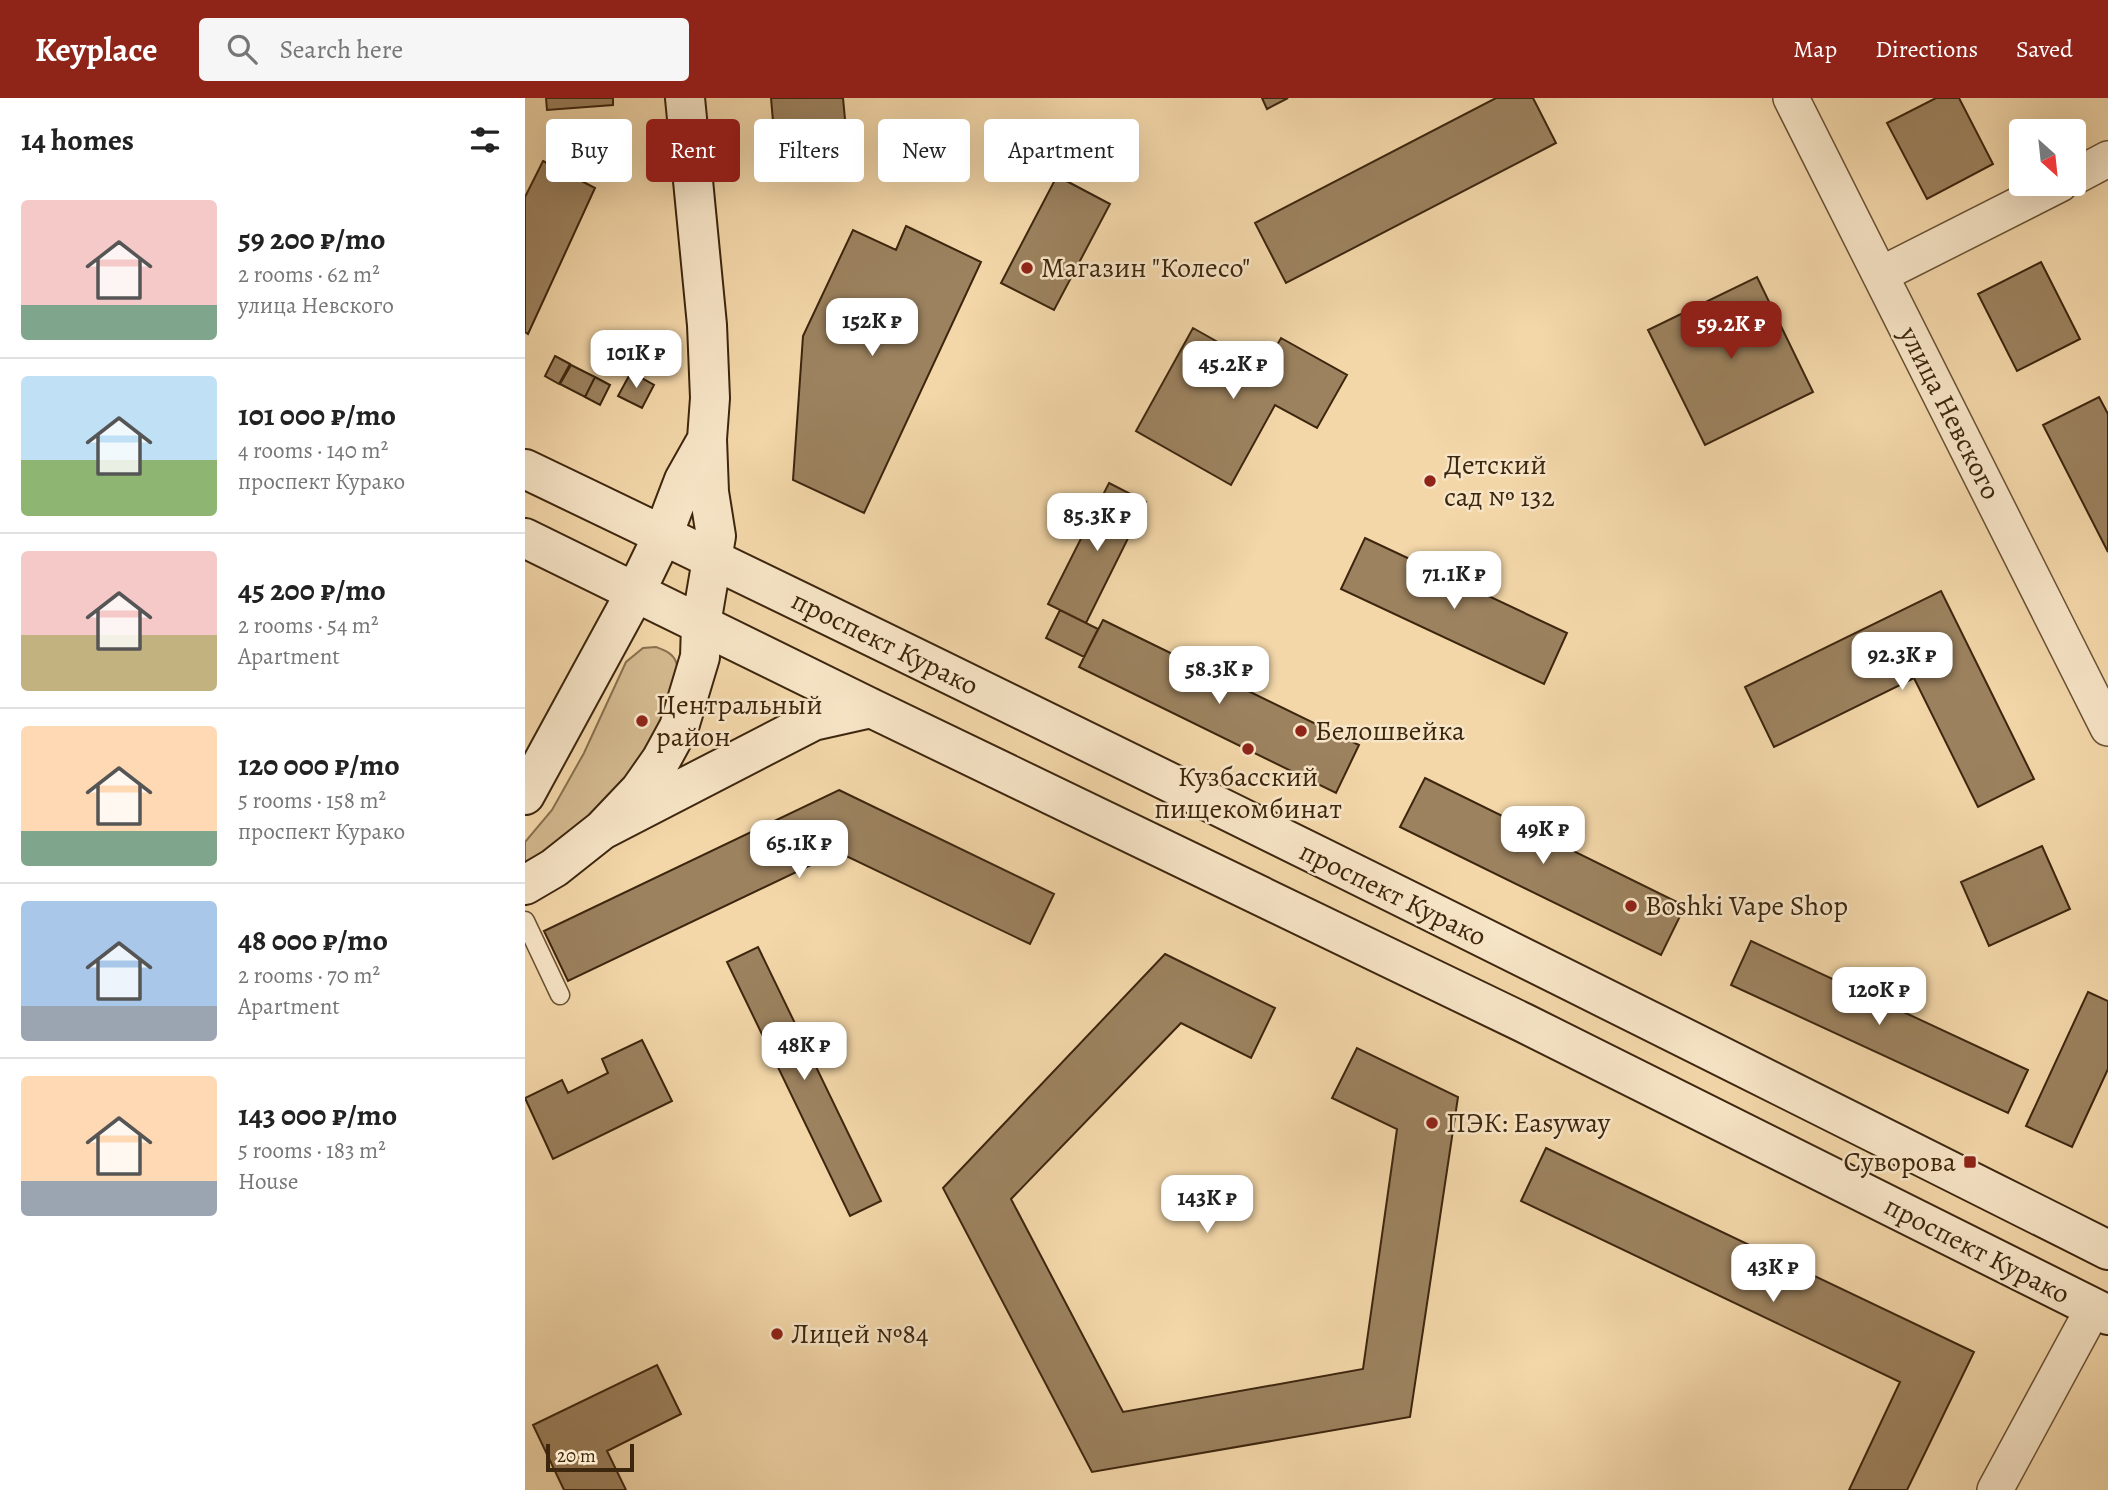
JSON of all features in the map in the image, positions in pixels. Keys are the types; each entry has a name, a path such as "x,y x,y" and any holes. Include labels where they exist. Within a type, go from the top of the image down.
{"main road":[{"path":"525,885 554,867 602,830 640,790 679,727 700,657 701,624 716,536 709,492 707,439 710,398 707,325 685,98"},
{"path":"525,795 635,593 663,535 684,480 707,439"},
{"name":"проспект Курако","path":"525,469 713,558 2108,1250"},
{"name":"проспект Курако","path":"525,538 1524,1023 2103,1309"},
{"path":"602,830 813,721 871,708"}],"street":[{"name":"улица Невского","path":"1791,98 2108,728"},
{"path":"2086,171 2108,159"},
{"path":"1881,275 2036,196"},
{"path":"1995,1490 2103,1309"}],"lane":[{"path":"525,921 560,995"}],"shaded area":[{"path":"656,647 673,656 678,677 674,695 653,737 626,778 603,806 525,873 525,842 552,810 584,753 626,662 643,648"}],"building":[{"path":"546,98 613,98 613,105 547,110"},
{"path":"771,98 843,98 845,119 773,119"},
{"path":"1262,98 1288,98 1267,109"},
{"path":"1496,98 1533,98 1556,143 1286,283 1255,223"},
{"path":"1936,98 1959,98 1993,164 1927,199 1887,123"},
{"path":"543,161 546,163 546,182 583,182 595,188 528,334 525,332 525,197"},
{"path":"1054,182 1068,182 1110,204 1054,310 1001,283"},
{"path":"906,226 981,262 864,513 793,480 803,336 853,230 896,250"},
{"path":"2041,262 2080,339 2017,371 1978,294"},
{"path":"1757,277 1813,392 1705,445 1648,330"},
{"path":"1193,328 1264,368 1281,338 1347,375 1317,428 1275,405 1231,485 1136,431"},
{"path":"555,356 570,364 559,384 545,376"},
{"path":"571,365 595,377 585,397 560,384"},
{"path":"631,372 654,385 642,408 618,396"},
{"path":"595,377 610,385 600,405 585,397"},
{"path":"2099,397 2108,414 2108,552 2043,425"},
{"path":"1109,483 1146,502 1086,623 1048,604"},
{"path":"1365,538 1567,633 1544,684 1341,589"},
{"path":"1941,591 2034,779 1978,807 1914,678 1774,747 1745,687"},
{"path":"1060,610 1098,629 1084,657 1046,638"},
{"path":"1103,620 1359,745 1336,793 1079,667"},
{"path":"1425,778 1685,906 1661,955 1400,827"},
{"path":"839,790 1054,894 1030,944 838,852 568,981 544,931"},
{"path":"2042,846 2070,909 1989,946 1961,882"},
{"path":"1751,941 2028,1070 2008,1113 1731,985"},
{"path":"758,947 881,1201 850,1216 727,962"},
{"path":"1165,954 1275,1008 1251,1058 1181,1023 1011,1199 1123,1412 1363,1369 1397,1129 1332,1098 1357,1048 1458,1097 1410,1417 1092,1472 943,1188"},
{"path":"2088,992 2108,1001 2108,1069 2072,1147 2026,1126"},
{"path":"642,1040 672,1101 553,1159 525,1098 562,1080 568,1093 608,1073 602,1059"},
{"path":"1546,1148 1974,1352 1907,1490 1849,1490 1900,1382 1521,1201"},
{"path":"657,1365 681,1414 607,1451 626,1490 564,1490 533,1425"}],"place":[{"name":"Магазин \"Колесо\"","path":"1027,268"},
{"name":"Детский сад № 132","path":"1430,481"},
{"name":"Центральный район","path":"642,721"},
{"name":"Белошвейка","path":"1301,731"},
{"name":"Кузбасский пищекомбинат","path":"1248,749"},
{"name":"Boshki Vape Shop","path":"1631,906"},
{"name":"ПЭК: Easyway","path":"1432,1123"},
{"name":"Суворова","path":"1970,1162"},
{"name":"Лицей №84","path":"777,1334"}]}
